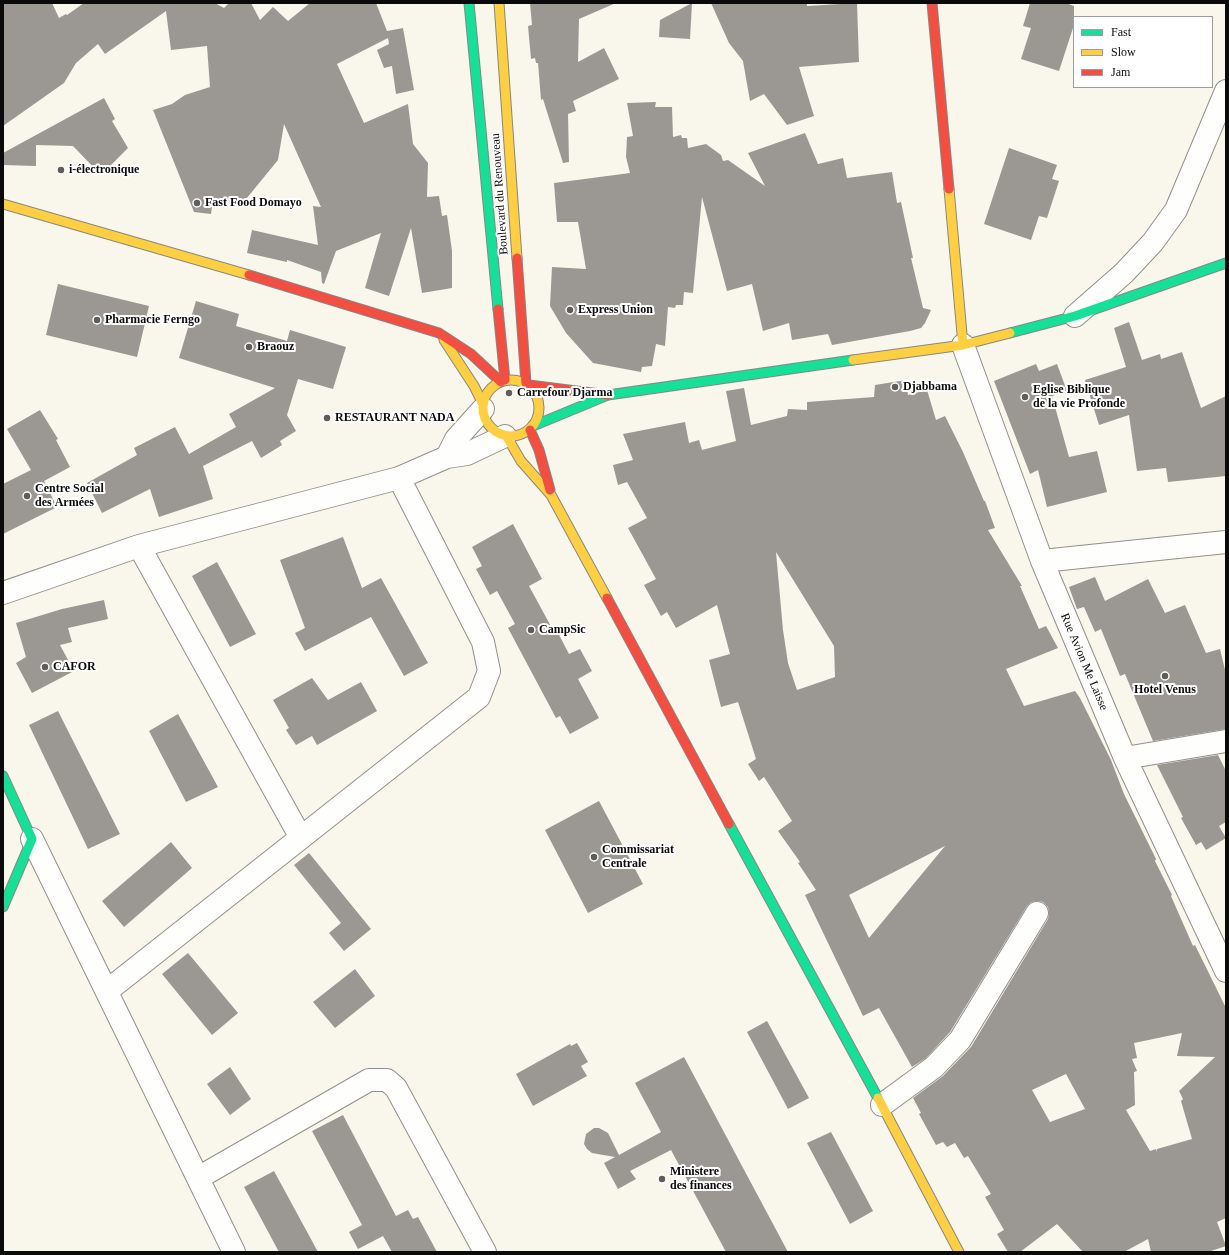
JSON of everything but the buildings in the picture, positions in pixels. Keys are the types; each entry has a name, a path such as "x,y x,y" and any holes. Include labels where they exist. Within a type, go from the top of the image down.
{"main road":[{"name":"Boulevard du Renouveau","path":"469,3 503,381"},
{"name":"Boulevard du Renouveau","path":"498,3 527,384"},
{"path":"932,3 963,345"},
{"path":"3,204 309,292 439,333 471,354 503,381"},
{"path":"439,333 474,386 483,406 485,418 489,426 496,432 506,436 520,436 532,428 608,395 963,345 1075,316 1226,263"},
{"path":"483,406 491,388 503,381 518,380 527,384 608,395"},
{"path":"527,384 539,402 539,415 532,428 551,495"},
{"path":"506,436 522,461 551,495 882,1105 959,1252"},
{"path":"3,776 32,839 3,907"}],"street":[{"path":"1075,316 1124,273 1148,247 1176,210 1226,92"},
{"name":"Rue Avion Me Laisse","path":"963,345 1042,561 1125,758 1226,971"},
{"path":"447,457 456,439 483,406"},
{"path":"3,593 139,546 399,478 447,457 467,454 506,436"},
{"path":"106,991 478,697 489,671 483,642 399,478"},
{"path":"1042,561 1226,542"},
{"path":"139,546 300,838"},
{"path":"1125,758 1226,741"},
{"path":"32,839 234,1252"},
{"path":"882,1105 934,1067 960,1040 1037,913"},
{"path":"198,1178 369,1080 386,1080 396,1088 485,1252"}],"traffic: fast":[{"path":"469,3 498,309"},
{"path":"1010,333 1075,316 1226,263"},
{"path":"533,426 608,395 853,360"},
{"path":"3,776 32,839 3,907"},
{"path":"729,824 878,1098"}],"traffic: slow":[{"path":"499,3 517,258"},
{"path":"949,189 963,345"},
{"path":"3,204 249,275"},
{"path":"853,360 963,345 1010,333"},
{"path":"444,340 474,386 483,404"},
{"path":"505,380 517,380 527,384 535,392 539,402 539,408 539,414 535,424 527,432 517,436 505,436 495,432 487,424 483,414 483,402 487,392 495,384 505,380"},
{"path":"507,437 521,461 551,495 607,598"},
{"path":"878,1098 959,1252"}],"traffic: jam":[{"path":"932,3 949,189"},
{"path":"517,258 526,383"},
{"path":"249,275 439,333 471,354 501,382"},
{"path":"498,309 505,380"},
{"path":"529,385 608,395"},
{"path":"530,430 539,450 550,490"},
{"path":"607,598 729,824"}],"place":[{"name":"i-électronique","path":"61,170"},
{"name":"Fast Food Domayo","path":"197,203"},
{"name":"Express Union","path":"570,310"},
{"name":"Pharmacie Ferngo","path":"97,320"},
{"name":"Braouz","path":"249,347"},
{"name":"Djabbama","path":"895,387"},
{"name":"Carrefour Djarma","path":"509,393"},
{"name":"Eglise Biblique de la vie Profonde","path":"1025,397"},
{"name":"RESTAURANT NADA","path":"327,418"},
{"name":"Centre Social des Armées","path":"27,496"},
{"name":"CampSic","path":"531,630"},
{"name":"CAFOR","path":"45,667"},
{"name":"Hotel Venus","path":"1165,676"},
{"name":"Commissariat Centrale","path":"594,857"},
{"name":"Ministere des finances","path":"662,1179"}]}
